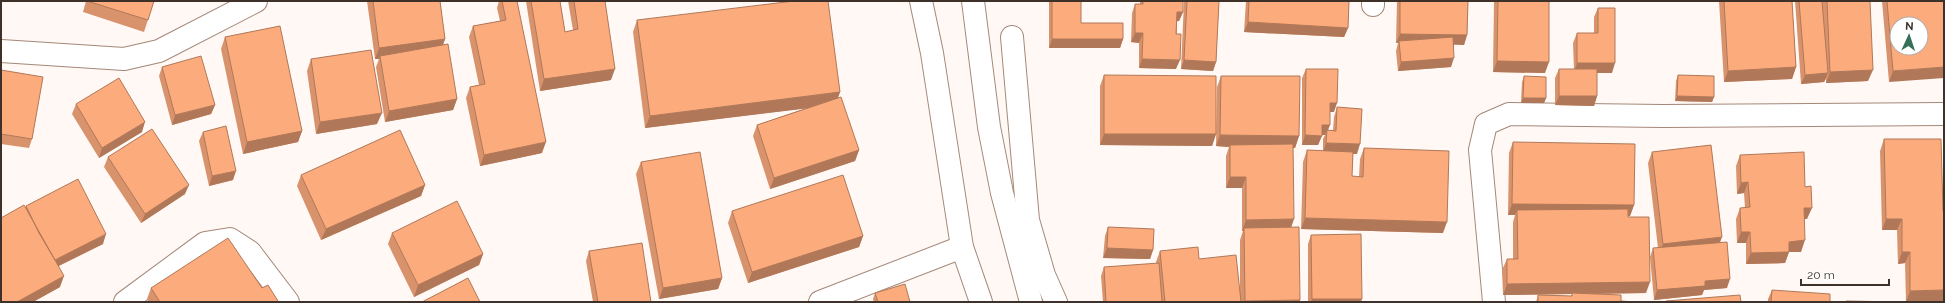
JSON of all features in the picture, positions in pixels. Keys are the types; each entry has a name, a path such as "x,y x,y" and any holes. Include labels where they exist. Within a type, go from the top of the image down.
{"street":[{"path":"1,51 124,59 159,51 256,1"},
{"path":"921,1 932,53 962,247 981,302"},
{"path":"973,1 989,127 1002,193 1030,302"},
{"path":"1012,37 1028,220 1044,275 1056,302"},
{"path":"1494,302 1480,150 1486,124 1509,114 1670,116 1944,114"},
{"path":"125,302 205,243 230,239 250,252 288,302"},
{"path":"820,302 962,247"}],"building":[{"path":"87,1 154,1 148,20"},
{"path":"373,1 440,1 445,39 379,48"},
{"path":"502,1 517,1 546,142 484,155 470,87 485,84 473,26 506,20"},
{"path":"531,1 560,1 565,32 578,29 574,1 605,1 615,69 544,79"},
{"path":"794,1 828,1 840,92 650,116 637,20"},
{"path":"1052,1 1081,1 1081,23 1123,23 1123,39 1052,39"},
{"path":"1143,1 1183,1 1183,12 1177,12 1176,34 1181,34 1180,60 1142,59 1143,33 1135,33 1135,4 1143,4"},
{"path":"1187,1 1219,1 1216,62 1184,60"},
{"path":"1249,1 1349,1 1348,28 1248,22"},
{"path":"1400,1 1468,1 1467,35 1400,34"},
{"path":"1498,1 1549,1 1549,62 1497,61"},
{"path":"1724,1 1792,1 1796,67 1728,71"},
{"path":"1799,1 1822,1 1828,73 1805,75"},
{"path":"1827,1 1870,1 1873,70 1830,72"},
{"path":"1887,1 1944,1 1944,67 1893,71 1892,56 1929,56 1929,16 1889,16 1889,24"},
{"path":"1598,8 1615,8 1615,63 1577,63 1577,33 1598,33"},
{"path":"280,26 302,131 247,142 225,37"},
{"path":"1453,37 1454,58 1401,62 1399,41"},
{"path":"448,44 457,99 389,111 380,56"},
{"path":"371,50 382,113 320,122 311,59"},
{"path":"201,56 215,105 175,115 162,67"},
{"path":"1306,69 1338,69 1337,103 1330,103 1330,125 1322,125 1322,136 1305,135"},
{"path":"1559,69 1597,69 1597,96 1559,96"},
{"path":"1,70 43,77 32,139 1,134"},
{"path":"1104,75 1216,76 1216,134 1104,134"},
{"path":"1678,75 1714,76 1714,97 1677,96"},
{"path":"1221,76 1300,76 1299,136 1220,135"},
{"path":"1524,76 1546,77 1546,98 1523,98"},
{"path":"119,78 145,122 102,148 76,104"},
{"path":"841,97 859,150 774,178 757,125"},
{"path":"1337,107 1362,109 1360,144 1326,143 1327,130 1336,131"},
{"path":"226,126 236,171 212,176 203,132"},
{"path":"152,129 189,185 145,214 108,157"},
{"path":"400,130 425,185 326,229 301,175"},
{"path":"1884,139 1941,139 1944,212 1944,290 1910,291 1910,252 1902,252 1902,219 1886,219"},
{"path":"1513,142 1635,144 1634,205 1512,204"},
{"path":"1293,144 1294,219 1246,220 1246,177 1230,177 1230,145"},
{"path":"1711,145 1722,237 1663,244 1652,152"},
{"path":"1364,148 1449,151 1447,222 1305,218 1307,150 1353,152 1352,176 1363,177"},
{"path":"700,152 722,278 663,288 641,162"},
{"path":"1804,152 1805,187 1811,186 1812,208 1804,208 1805,240 1789,242 1789,252 1751,253 1750,232 1741,232 1740,208 1750,207 1748,182 1741,183 1740,155"},
{"path":"843,175 863,236 752,272 732,211"},
{"path":"78,179 106,234 55,260 39,233 26,206"},
{"path":"457,201 483,254 418,285 392,233"},
{"path":"24,205 64,276 17,302 1,302 1,218"},
{"path":"1628,209 1628,217 1649,217 1650,282 1507,284 1507,259 1518,259 1517,210"},
{"path":"1108,227 1154,229 1153,250 1107,248"},
{"path":"1299,227 1300,300 1245,301 1244,228"},
{"path":"1361,234 1362,299 1312,299 1311,235"},
{"path":"228,238 262,288 268,285 278,301 160,302 151,288"},
{"path":"1727,242 1730,279 1705,281 1705,286 1657,290 1653,248"},
{"path":"642,243 651,302 598,302 589,251"},
{"path":"1198,247 1199,259 1236,255 1241,302 1165,302 1160,251"},
{"path":"1159,263 1162,302 1106,302 1104,267"},
{"path":"468,278 480,302 422,302"},
{"path":"905,284 910,302 878,302 875,293"},
{"path":"1772,290 1830,294 1830,302 1771,302"},
{"path":"1572,293 1621,295 1621,301 1634,302 1538,302 1538,295 1572,296"},
{"path":"1740,295 1741,302 1666,302 1666,301"},
{"path":"1846,301 1901,302 1846,302"}]}
